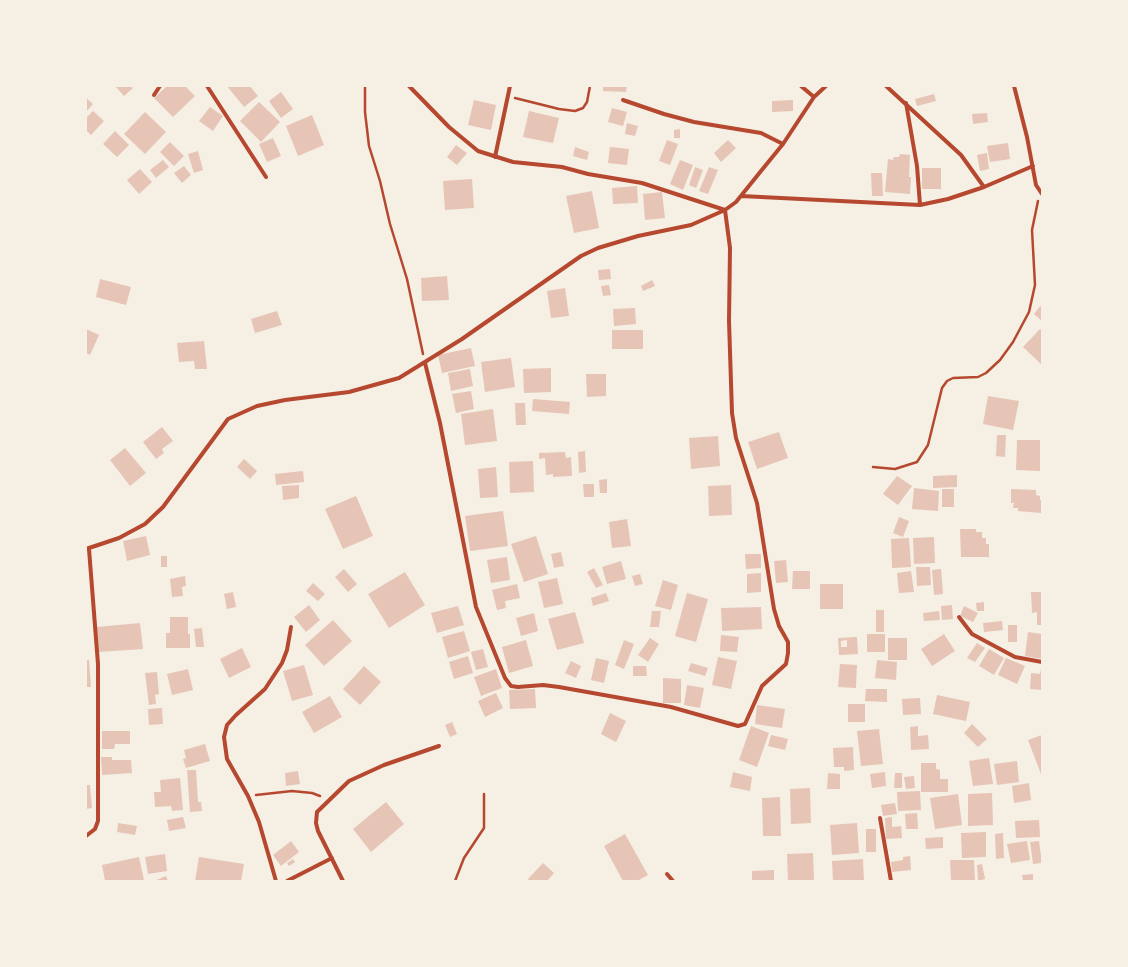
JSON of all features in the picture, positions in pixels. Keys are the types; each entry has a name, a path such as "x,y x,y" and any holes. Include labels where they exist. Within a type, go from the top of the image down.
{"street":[{"path":"154,95 160,86"},
{"path":"207,86 266,177"},
{"path":"409,86 468,144 478,151 495,157 545,167 562,167 588,174 642,183 725,210"},
{"path":"495,157 509,97 510,86"},
{"path":"800,86 814,97"},
{"path":"86,836 95,829 98,822 98,664 88,549 119,538 145,524 163,507 228,419 257,406 285,400 349,392 399,378 425,363 519,300 581,256 598,248 638,236 692,225 725,210 741,196 783,144 814,97 826,86"},
{"path":"886,86 961,155 984,188"},
{"path":"1014,86 1036,184 1042,194"},
{"path":"623,100 664,114 694,122 761,133 783,144"},
{"path":"906,103 917,166 920,205"},
{"path":"741,196 920,205 948,199 984,188 1032,166"},
{"path":"425,363 443,438 476,607 505,678 511,686 518,687 543,685 559,687 670,707 742,726 747,722 753,704 762,686 786,664 788,642 779,626 774,609 757,503 736,438 732,414 729,321 730,248 725,210"},
{"path":"959,617 972,634 977,637 1015,657 1042,662"},
{"path":"276,881 261,828 248,796 227,758 224,746 225,730 236,715 265,689 282,663 287,650 291,627"},
{"path":"343,881 316,823 317,812 349,781 384,765 439,746"},
{"path":"880,818 891,881"},
{"path":"287,881 332,858"},
{"path":"667,874 673,881"}],"path":[{"path":"365,86 365,112 369,146 380,181 390,224 407,279 425,363"},
{"path":"509,97 559,109 575,111 583,108 587,102 590,86"},
{"path":"873,467 895,469 917,462 928,445 942,388 953,378 978,377 986,373 1000,360 1014,342 1029,312 1035,285 1032,230 1042,194"},
{"path":"248,796 299,792 312,793 328,800"},
{"path":"455,881 464,858 484,828 484,794"}],"building":[{"path":"115,86 131,86 133,88 124,96"},
{"path":"167,86 185,86 195,96 173,117 154,98"},
{"path":"227,86 250,86 258,96 244,107"},
{"path":"603,86 627,86 626,92 603,91"},
{"path":"281,92 293,109 281,118 269,101"},
{"path":"934,94 936,101 917,106 915,99"},
{"path":"86,98 93,104 86,112"},
{"path":"474,100 496,105 491,130 468,125"},
{"path":"793,100 793,111 772,112 772,101"},
{"path":"259,102 280,122 261,142 240,121"},
{"path":"210,107 223,116 213,131 199,121"},
{"path":"612,108 627,112 623,126 608,122"},
{"path":"93,111 104,121 91,135 86,130 86,118"},
{"path":"529,111 559,118 553,143 523,137"},
{"path":"145,112 166,132 145,154 124,134"},
{"path":"987,113 988,122 973,124 972,114"},
{"path":"312,115 324,145 298,156 286,126"},
{"path":"627,123 638,126 635,136 625,134"},
{"path":"680,129 680,138 674,138 674,130"},
{"path":"115,131 129,145 117,157 103,144"},
{"path":"273,138 281,156 267,162 259,144"},
{"path":"667,140 678,144 670,165 659,161"},
{"path":"728,140 736,148 721,162 714,153"},
{"path":"170,142 184,156 174,166 160,152"},
{"path":"1008,143 1010,159 990,162 987,146"},
{"path":"456,145 467,153 457,165 447,157"},
{"path":"575,147 589,152 587,160 573,156"},
{"path":"610,147 629,149 627,165 608,163"},
{"path":"198,151 203,170 194,173 188,154"},
{"path":"987,153 989,169 980,171 977,155"},
{"path":"900,154 910,155 910,194 885,192 888,159 893,160 894,157 899,157"},
{"path":"163,160 169,167 156,178 150,170"},
{"path":"680,160 693,165 683,190 670,184"},
{"path":"184,166 191,175 182,183 174,173"},
{"path":"695,167 703,170 696,188 689,185"},
{"path":"709,167 718,170 708,194 699,191"},
{"path":"922,168 941,168 941,189 922,189"},
{"path":"140,169 152,182 139,194 127,180"},
{"path":"871,173 882,173 883,196 872,196"},
{"path":"472,179 474,208 445,210 443,181"},
{"path":"637,186 638,203 613,204 612,188"},
{"path":"592,191 599,228 574,233 566,196"},
{"path":"662,192 665,218 645,220 643,194"},
{"path":"610,269 611,279 599,280 598,270"},
{"path":"447,276 449,300 422,301 421,278"},
{"path":"100,279 131,287 126,305 96,297"},
{"path":"652,280 655,286 643,291 641,286"},
{"path":"609,285 611,295 603,296 601,286"},
{"path":"565,288 569,316 551,318 547,291"},
{"path":"1042,304 1042,321 1034,314"},
{"path":"635,308 636,324 614,326 613,309"},
{"path":"277,311 282,325 255,333 251,319"},
{"path":"86,329 99,335 90,355 86,353"},
{"path":"1040,329 1042,331 1042,365 1023,347"},
{"path":"612,330 643,330 643,349 612,349"},
{"path":"204,341 207,369 195,369 194,361 179,362 177,343"},
{"path":"471,348 475,366 442,373 438,355"},
{"path":"511,358 515,387 485,392 481,362"},
{"path":"551,368 551,392 524,393 523,369"},
{"path":"470,369 473,386 451,391 448,373"},
{"path":"586,374 606,374 606,396 587,397"},
{"path":"471,391 474,409 456,413 452,394"},
{"path":"988,396 1019,401 1013,430 983,424"},
{"path":"533,399 570,402 569,414 532,411"},
{"path":"515,403 525,403 526,425 516,425"},
{"path":"493,409 497,441 465,445 461,414"},
{"path":"162,427 173,441 162,449 164,453 156,459 143,442"},
{"path":"779,432 788,458 757,469 748,442"},
{"path":"997,435 1006,435 1005,457 996,456"},
{"path":"718,436 720,466 691,469 689,438"},
{"path":"1017,440 1040,440 1040,471 1016,470"},
{"path":"125,448 146,473 130,486 110,460"},
{"path":"585,451 586,472 579,473 578,452"},
{"path":"565,452 566,458 571,457 572,476 553,477 553,474 546,475 545,458 539,459 539,453"},
{"path":"244,459 257,471 250,479 237,467"},
{"path":"533,461 534,492 510,493 509,462"},
{"path":"496,467 498,497 480,498 478,469"},
{"path":"303,471 304,482 276,485 275,474"},
{"path":"957,475 957,487 933,488 933,476"},
{"path":"897,476 912,486 898,505 883,494"},
{"path":"607,479 607,493 600,493 599,480"},
{"path":"583,484 594,484 594,497 584,497"},
{"path":"299,485 299,498 283,500 282,486"},
{"path":"731,485 732,515 709,516 708,486"},
{"path":"914,488 939,491 938,511 912,509"},
{"path":"942,489 954,489 954,507 942,507"},
{"path":"1011,489 1036,490 1036,495 1040,496 1040,500 1042,500 1041,513 1018,511 1018,508 1013,508 1014,503 1011,503"},
{"path":"356,496 373,536 343,549 325,509"},
{"path":"503,511 508,546 470,551 465,516"},
{"path":"899,517 909,521 903,537 893,533"},
{"path":"627,519 631,546 612,548 609,522"},
{"path":"960,529 976,529 976,532 982,532 982,538 986,538 986,544 989,544 989,557 961,557"},
{"path":"146,536 150,555 127,561 123,541"},
{"path":"536,536 548,574 524,582 511,544"},
{"path":"934,537 935,563 914,564 913,538"},
{"path":"909,538 911,567 892,568 891,539"},
{"path":"561,552 564,566 554,568 551,554"},
{"path":"745,554 761,554 761,568 746,569"},
{"path":"161,556 167,556 167,567 161,567"},
{"path":"507,557 510,580 491,583 487,560"},
{"path":"786,560 788,582 776,583 774,561"},
{"path":"621,561 626,579 607,584 602,567"},
{"path":"916,567 930,567 931,585 917,586"},
{"path":"594,568 603,585 596,588 587,572"},
{"path":"344,569 357,584 348,592 335,577"},
{"path":"941,569 943,594 934,595 932,570"},
{"path":"793,571 810,571 810,589 792,589"},
{"path":"911,571 914,592 899,593 897,573"},
{"path":"405,572 425,605 389,628 368,594"},
{"path":"761,573 761,592 747,593 747,574"},
{"path":"640,574 643,584 635,586 632,576"},
{"path":"185,576 186,586 182,587 183,596 172,597 170,579"},
{"path":"557,578 563,604 544,608 538,582"},
{"path":"663,580 678,585 671,610 655,606"},
{"path":"313,583 325,594 318,601 306,591"},
{"path":"517,584 520,598 505,601 506,608 497,610 492,590"},
{"path":"820,584 843,584 843,609 820,609"},
{"path":"233,592 236,607 227,609 224,594"},
{"path":"1031,592 1042,592 1042,625 1037,625 1037,612 1032,613"},
{"path":"606,593 609,601 593,606 591,598"},
{"path":"687,593 708,599 696,642 675,636"},
{"path":"984,602 984,611 977,611 976,603"},
{"path":"309,605 320,620 306,632 294,617"},
{"path":"952,605 953,619 942,620 941,606"},
{"path":"458,606 464,625 437,633 431,613"},
{"path":"964,606 978,613 973,622 960,616"},
{"path":"761,607 762,629 722,631 721,608"},
{"path":"876,610 884,610 884,632 876,632"},
{"path":"652,611 661,611 659,627 650,627"},
{"path":"939,611 940,620 924,621 923,613"},
{"path":"575,612 584,643 557,650 548,619"},
{"path":"534,613 538,631 521,636 516,618"},
{"path":"170,617 188,617 190,648 166,648 166,633 170,633"},
{"path":"333,620 352,641 324,666 305,645"},
{"path":"1002,621 1003,630 984,632 983,623"},
{"path":"140,623 143,649 99,652 97,627"},
{"path":"1008,625 1017,625 1017,642 1008,642"},
{"path":"202,628 204,647 196,647 194,629"},
{"path":"464,631 470,651 448,658 442,637"},
{"path":"1028,632 1042,634 1042,659 1025,656"},
{"path":"867,634 885,634 885,652 867,652"},
{"path":"944,634 955,651 932,666 921,649"},
{"path":"721,635 739,637 737,652 720,651"},
{"path":"857,637 858,654 839,655 838,638","holes":["847,640 847,647 841,647 841,641"]},
{"path":"650,638 659,644 648,662 638,655"},
{"path":"888,638 907,638 907,660 888,660"},
{"path":"526,640 533,666 509,673 502,647"},
{"path":"624,640 634,644 624,669 615,665"},
{"path":"977,643 985,648 975,662 967,658"},
{"path":"242,648 251,667 229,678 220,659"},
{"path":"483,649 488,667 476,670 471,652"},
{"path":"989,649 1004,658 994,675 979,666"},
{"path":"468,656 473,673 454,679 449,662"},
{"path":"718,657 737,661 731,689 712,685"},
{"path":"596,658 609,661 604,683 591,680"},
{"path":"1006,658 1025,666 1017,684 998,675"},
{"path":"86,660 89,660 91,687 86,687"},
{"path":"877,660 897,662 896,680 875,678"},
{"path":"571,661 581,666 576,678 565,673"},
{"path":"691,663 708,668 705,676 688,671"},
{"path":"840,664 857,665 856,688 838,687"},
{"path":"304,665 313,695 292,701 283,671"},
{"path":"364,666 381,682 360,705 343,689"},
{"path":"633,666 646,666 647,676 633,676"},
{"path":"188,669 193,690 172,695 167,674"},
{"path":"496,669 502,688 481,696 474,677"},
{"path":"1041,669 1042,690 1030,689 1031,673 1040,674"},
{"path":"157,672 159,694 155,695 156,704 149,705 145,673"},
{"path":"663,678 681,679 681,703 663,703"},
{"path":"687,685 704,688 700,708 684,705"},
{"path":"535,689 536,708 510,709 509,690"},
{"path":"866,689 887,689 887,702 865,701"},
{"path":"496,693 503,708 485,717 478,701"},
{"path":"937,695 970,702 966,721 933,714"},
{"path":"330,696 342,717 314,733 302,712"},
{"path":"920,698 921,714 903,715 902,699"},
{"path":"848,704 865,704 865,722 848,722"},
{"path":"757,705 785,709 782,728 755,724"},
{"path":"162,708 163,724 149,725 148,709"},
{"path":"610,713 626,721 616,742 601,734"},
{"path":"452,722 457,734 450,737 445,725"},
{"path":"972,724 987,739 978,747 964,733"},
{"path":"751,726 769,733 757,767 739,760"},
{"path":"918,726 918,736 928,735 929,749 911,750 910,727"},
{"path":"879,729 883,764 861,766 857,731"},
{"path":"102,731 130,731 130,744 115,744 114,749 102,749"},
{"path":"771,735 788,739 785,750 768,746"},
{"path":"1042,735 1042,773 1041,774 1028,740"},
{"path":"205,744 210,761 186,768 183,759 186,758 184,750"},
{"path":"853,747 854,770 844,771 844,767 834,767 833,748"},
{"path":"101,757 112,757 112,760 131,760 132,773 102,775"},
{"path":"989,758 993,784 973,786 969,761"},
{"path":"1017,761 1019,782 997,785 994,764"},
{"path":"921,763 936,763 936,769 940,770 940,779 948,779 948,792 921,792"},
{"path":"187,770 196,770 198,802 201,802 202,811 190,812"},
{"path":"298,771 300,784 286,786 285,773"},
{"path":"733,772 752,777 750,791 730,787"},
{"path":"885,772 886,786 872,788 870,774"},
{"path":"828,773 840,774 840,789 827,789"},
{"path":"895,773 902,773 902,788 894,788"},
{"path":"914,776 915,788 906,789 904,777"},
{"path":"180,778 183,810 172,811 171,806 155,807 154,792 161,792 160,780"},
{"path":"1029,783 1031,800 1014,803 1012,786"},
{"path":"86,785 90,785 92,808 86,809"},
{"path":"810,788 811,823 791,824 790,789"},
{"path":"920,791 921,810 898,811 897,792"},
{"path":"992,793 993,825 968,826 968,794"},
{"path":"958,794 962,825 935,829 930,798"},
{"path":"780,797 781,836 763,836 762,798"},
{"path":"386,802 404,824 371,852 353,829"},
{"path":"895,803 897,814 883,816 881,805"},
{"path":"917,813 918,829 906,829 905,814"},
{"path":"183,817 186,828 169,831 167,820"},
{"path":"892,817 892,827 901,826 902,838 886,839 885,818"},
{"path":"1039,820 1040,837 1016,838 1015,821"},
{"path":"118,823 137,826 135,835 117,832"},
{"path":"857,823 859,853 832,855 830,825"},
{"path":"866,829 876,829 876,852 866,852"},
{"path":"986,832 986,857 962,858 961,833"},
{"path":"1003,833 1004,858 996,859 995,834"},
{"path":"625,834 648,875 637,881 623,881 604,846"},
{"path":"943,837 943,848 926,849 925,838"},
{"path":"291,841 299,852 281,866 273,855"},
{"path":"1027,841 1030,860 1011,863 1007,844"},
{"path":"1039,841 1042,863 1033,864 1030,842"},
{"path":"813,853 814,881 788,881 787,854"},
{"path":"165,854 167,871 148,874 145,857"},
{"path":"910,856 911,870 892,872 891,862 903,860 903,857"},
{"path":"139,857 144,880 105,881 102,865"},
{"path":"199,857 244,864 241,881 195,881"},
{"path":"293,859 295,862 289,866 287,863"},
{"path":"863,859 864,881 833,881 832,861"},
{"path":"950,860 974,860 975,881 951,881"},
{"path":"543,863 554,873 547,881 529,881 528,879"},
{"path":"982,864 985,879 978,881 977,865"},
{"path":"774,870 774,881 752,881 752,871"},
{"path":"1033,874 1033,881 1023,881 1022,875"},
{"path":"166,876 168,881 154,881"}]}
